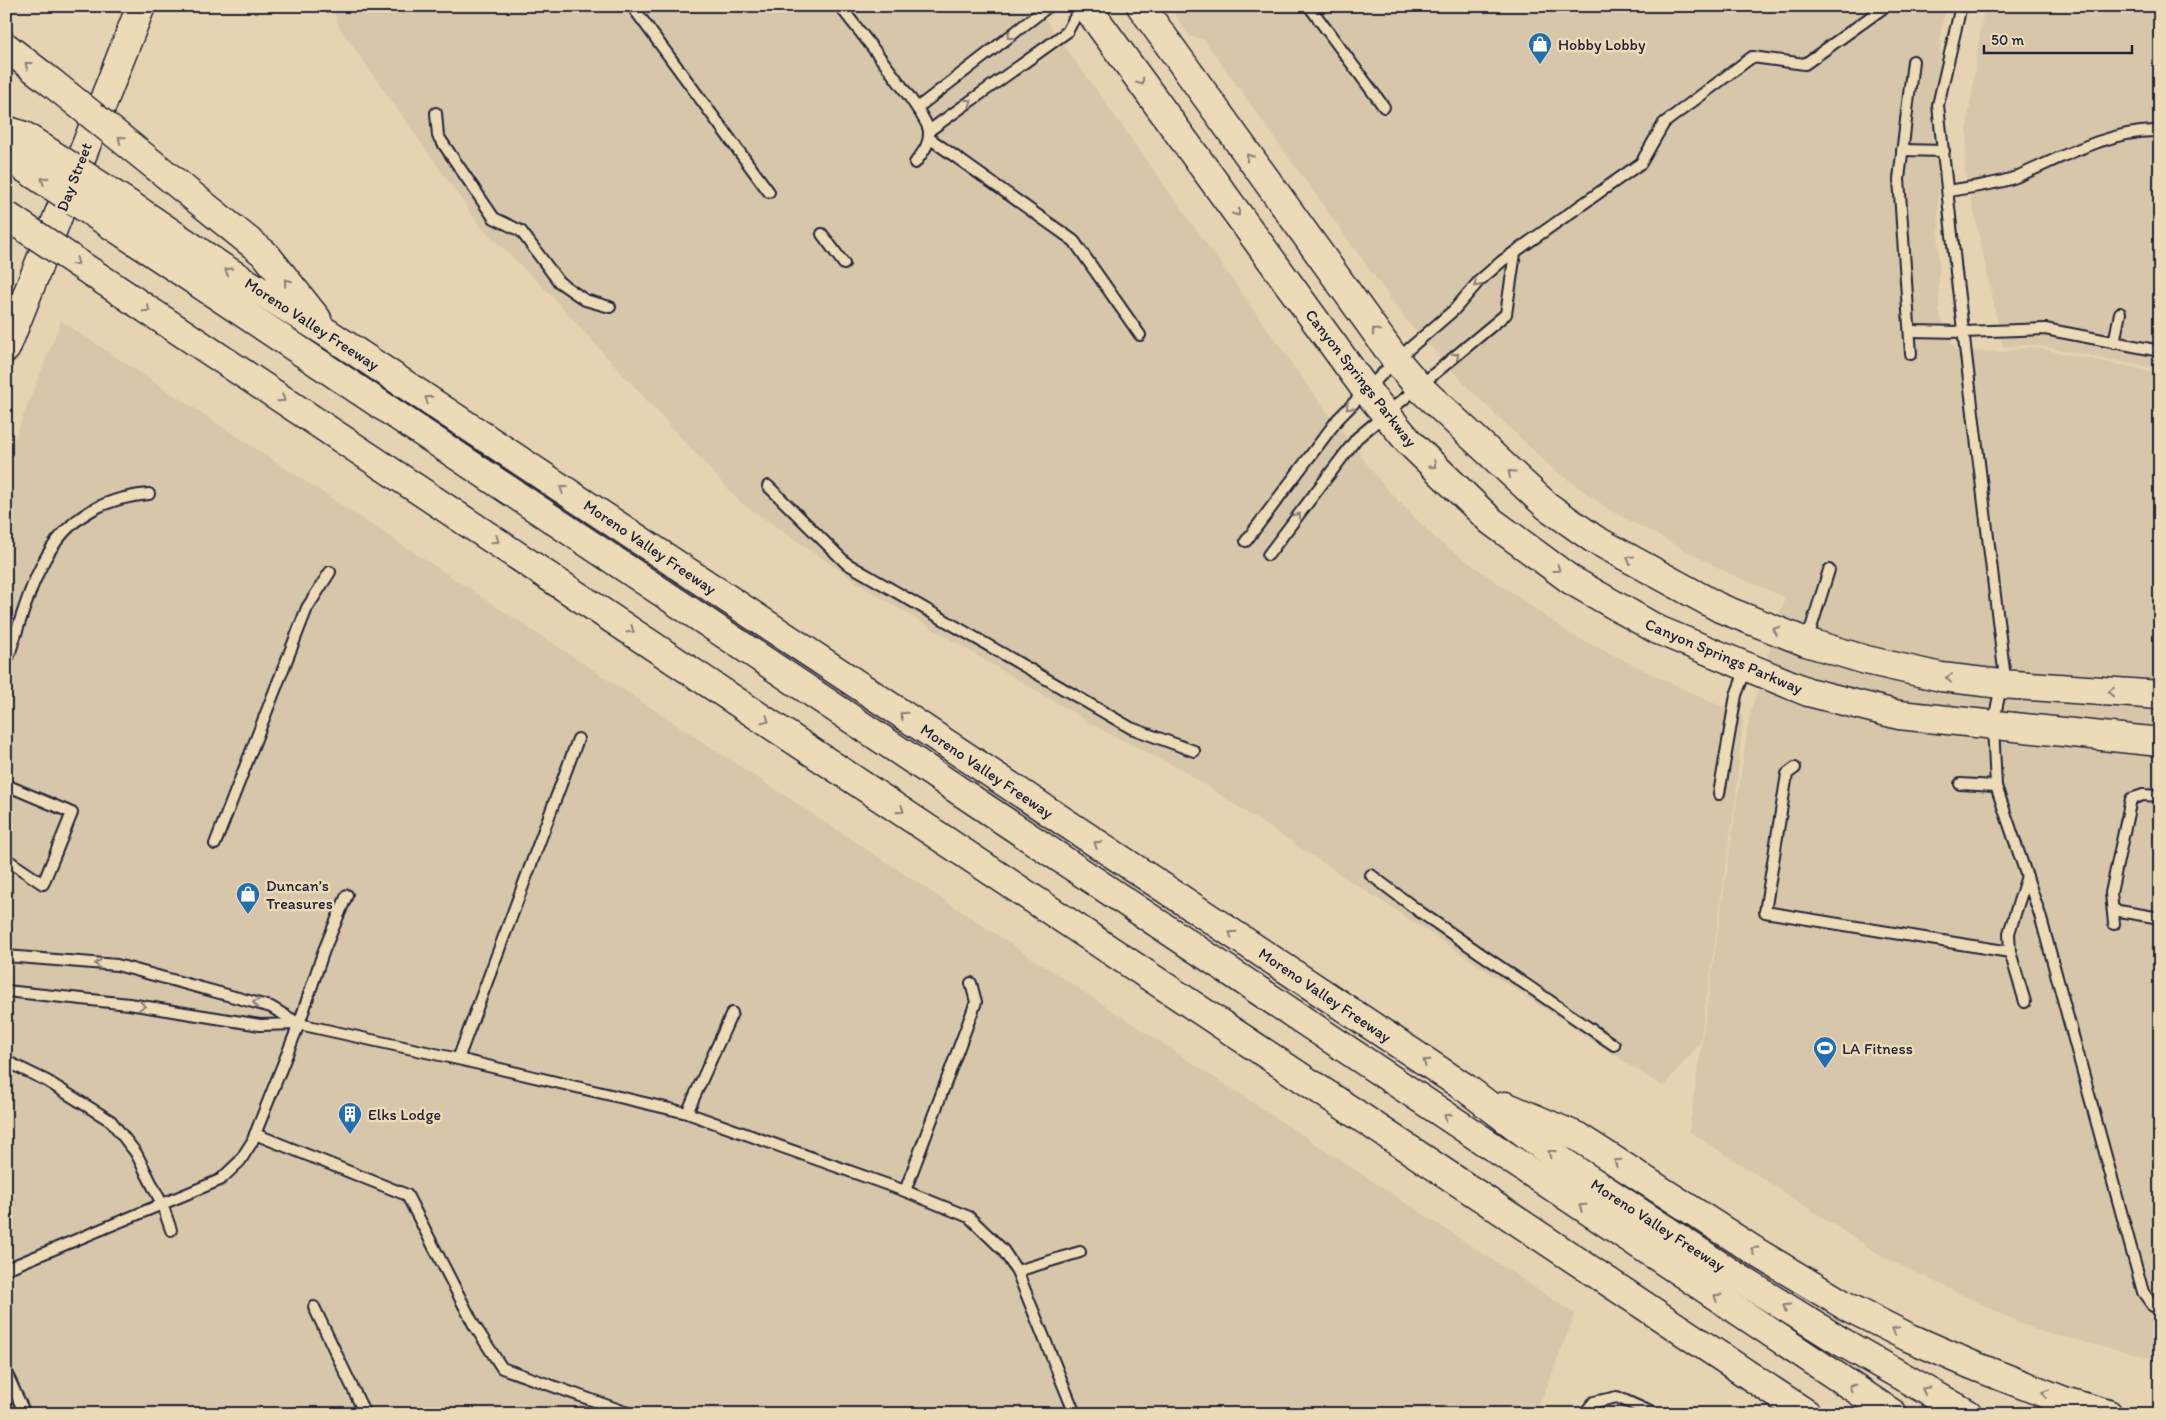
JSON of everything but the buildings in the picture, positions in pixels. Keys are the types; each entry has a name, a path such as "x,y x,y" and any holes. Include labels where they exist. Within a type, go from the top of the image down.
{"main road":[{"name":"Day Street","path":"6,348 141,6"},
{"name":"Canyon Springs Parkway","path":"1086,6 1366,390 1409,442 1491,521 1571,580 1658,630 1808,692 1899,715 2160,742"},
{"path":"1141,6 1396,360 1419,387 1548,506 1594,539 1720,608 1806,642 1866,660 1941,677 2001,684 2160,695"},
{"path":"6,47 266,255 329,334"},
{"path":"13,144 128,236 1893,1414"},
{"name":"Moreno Valley Freeway","path":"13,144 139,211 223,268 329,334 1467,1089 1563,1162 1737,1277 1840,1341 1968,1414"},
{"path":"6,216 1807,1414"},
{"path":"1467,1089 1578,1137 1758,1253 1846,1306 1972,1365 2067,1402 2108,1414"}],"lane":[{"path":"632,6 769,192"},
{"path":"840,6 917,108 929,134 1074,240 1140,335"},
{"path":"917,108 1049,6"},
{"path":"915,163 928,145 929,134 1067,32 1081,6"},
{"path":"1309,6 1384,106"},
{"path":"1246,541 1338,419 1366,390 1396,360 1454,310 1479,280 1502,261 1641,163 1664,123 1752,57 1805,64 1886,6"},
{"path":"1961,6 1938,105 1963,332 2004,670 1994,726 1996,786 2040,915 2143,1292 2153,1306 2160,1308"},
{"path":"1911,354 1899,179 1912,61"},
{"path":"436,114 438,136 494,218 521,231 559,282 585,300 610,308"},
{"path":"1948,191 2014,178 2082,146 2143,132 2154,132"},
{"path":"1902,150 1944,151"},
{"path":"822,234 844,264"},
{"path":"1268,555 1357,438 1506,314 1515,253"},
{"path":"2114,343 2120,313"},
{"path":"1910,331 1963,332 2045,329 2160,351"},
{"path":"768,486 846,563 1131,728 1194,751"},
{"path":"6,664 38,568 59,537 78,518 102,505 130,496 149,494"},
{"path":"1806,642 1830,570"},
{"path":"215,844 307,608 330,572"},
{"path":"1719,794 1736,695 1747,668"},
{"path":"458,1059 578,739"},
{"path":"1795,768 1787,774 1765,912 2010,952"},
{"path":"1960,784 1996,786"},
{"path":"6,785 72,812 43,884 6,859"},
{"path":"2114,924 2111,893 2131,799 2143,795 2160,796"},
{"path":"1371,875 1428,917 1614,1045"},
{"path":"2025,1002 2010,952 2009,933 2027,876"},
{"path":"6,1269 220,1180 240,1161 255,1134 299,1024 324,950 346,895"},
{"path":"2112,910 2160,918"},
{"path":"6,956 117,965 271,1007 299,1024"},
{"path":"904,1191 976,1002 972,983"},
{"path":"6,991 129,1004 260,1025 299,1024 458,1059 687,1114 904,1191 970,1217 1003,1250 1017,1271 1074,1414"},
{"path":"687,1114 732,1013"},
{"path":"6,1061 47,1081 111,1121 136,1153 162,1204 171,1230"},
{"path":"255,1134 407,1195 474,1325 502,1368 631,1414"},
{"path":"1017,1271 1080,1252"},
{"path":"314,1307 365,1414"},
{"path":"6,1372 25,1414"},
{"path":"1584,1414 1594,1402 1617,1397 1655,1414"}],"shaded area":[{"path":"332,6 1036,6 1316,397 1384,486 1437,540 1572,635 1710,702 1743,715 1736,795 1700,1043 1663,1087 1181,769 1107,733 871,592 740,502 543,287 480,226 340,28"},
{"path":"1173,6 1946,6 1941,32 1938,157 1939,312 1955,350 2004,352 2032,347 2160,373 2160,1360 2035,1330 1882,1256 1689,1131 1749,718 1785,597 1726,572 1610,510 1552,468 1471,391 1406,320 1204,40 1189,36 1175,15"},
{"path":"1984,6 2160,6 2160,369 2034,345 2003,347 1965,170 1968,120"},
{"path":"61,321 1575,1314 1536,1414 6,1414 6,460"}],"place":[{"name":"Hobby Lobby","path":"1540,65"},
{"name":"Duncan’s Treasures","path":"248,915"},
{"name":"LA Fitness","path":"1825,1069"},
{"name":"Elks Lodge","path":"350,1135"}]}
